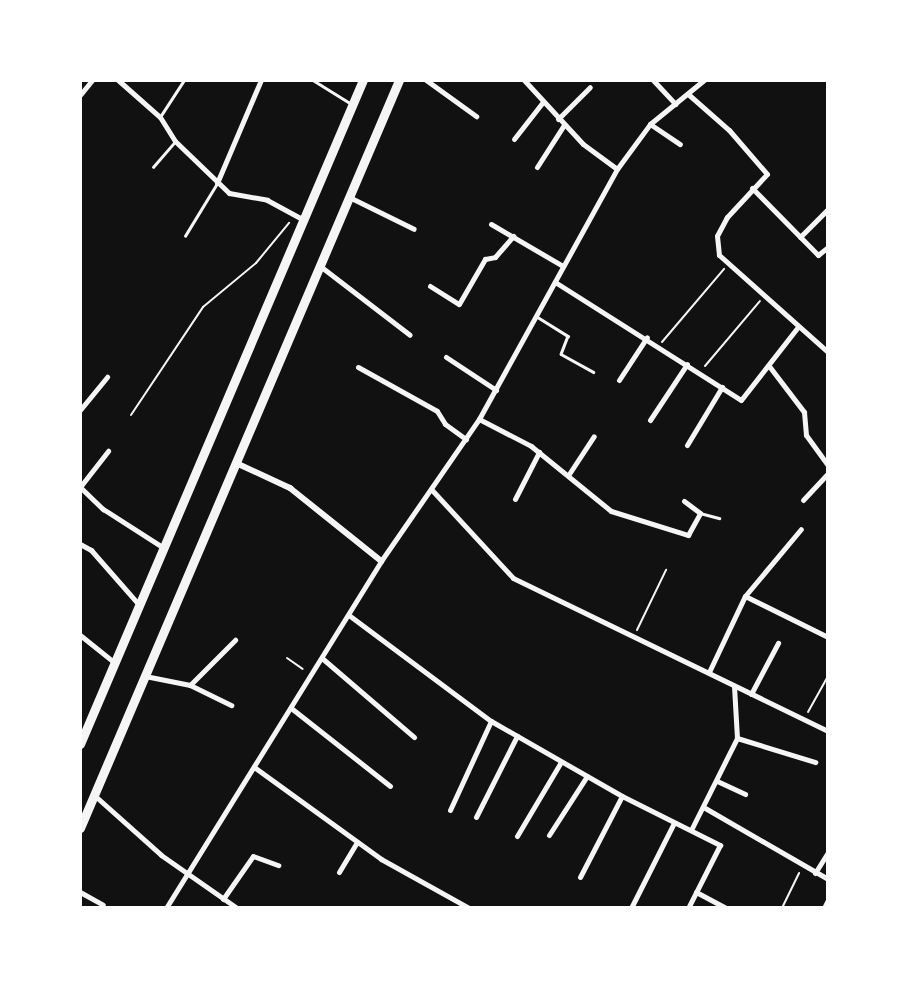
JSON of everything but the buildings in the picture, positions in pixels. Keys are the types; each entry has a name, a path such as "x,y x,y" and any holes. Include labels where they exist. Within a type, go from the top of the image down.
{"highway":[{"path":"80,744 300,218 363,80"},
{"path":"80,828 399,80"}],"street":[{"path":"80,95 92,80"},
{"path":"118,80 160,117 175,141 229,194 267,200 300,218"},
{"path":"217,183 261,80"},
{"path":"426,80 475,116"},
{"path":"524,80 564,125 617,169"},
{"path":"653,80 674,104"},
{"path":"166,908 323,659 381,561 480,419 617,169 650,124 704,80"},
{"path":"558,119 590,87"},
{"path":"688,94 729,130 766,174 752,188 717,236 719,255 727,266 828,352"},
{"path":"514,139 542,103"},
{"path":"650,124 680,144"},
{"path":"537,167 564,125"},
{"path":"752,188 818,254 828,247"},
{"path":"349,197 414,229"},
{"path":"800,237 827,210"},
{"path":"491,224 564,266"},
{"path":"430,286 459,304 485,259 495,257 513,236"},
{"path":"320,266 410,335"},
{"path":"555,282 647,337 741,400 797,328"},
{"path":"619,380 647,337"},
{"path":"446,357 496,390"},
{"path":"650,420 687,364"},
{"path":"769,366 804,412 806,435 828,465"},
{"path":"358,367 437,411 445,425 466,439"},
{"path":"80,410 107,377"},
{"path":"687,444 722,387"},
{"path":"480,419 539,452 611,511 688,535 700,513 684,501"},
{"path":"569,474 594,436"},
{"path":"108,451 80,487 103,509 164,548"},
{"path":"515,499 539,452"},
{"path":"236,463 290,488 381,561"},
{"path":"803,500 828,473"},
{"path":"431,489 513,578 828,731"},
{"path":"709,672 745,596 801,529"},
{"path":"80,544 139,606"},
{"path":"745,596 828,636"},
{"path":"350,615 491,721 622,796 720,845 688,908"},
{"path":"80,635 115,663"},
{"path":"190,685 235,640"},
{"path":"751,694 778,643"},
{"path":"323,659 414,737"},
{"path":"145,676 190,685 231,705"},
{"path":"691,830 705,808 737,738 734,685"},
{"path":"291,708 390,786"},
{"path":"450,810 491,721"},
{"path":"476,817 517,736"},
{"path":"737,738 815,762"},
{"path":"517,836 561,762"},
{"path":"254,767 357,842 469,908"},
{"path":"549,835 587,776"},
{"path":"717,781 745,794"},
{"path":"94,795 186,874 237,908"},
{"path":"580,877 622,796"},
{"path":"705,808 828,879"},
{"path":"631,908 674,823"},
{"path":"339,872 357,842"},
{"path":"815,873 828,852"},
{"path":"223,899 253,856 278,865"},
{"path":"80,892 103,905"},
{"path":"695,892 726,908"},
{"path":"824,908 828,900"}],"lane":[{"path":"160,117 184,80"},
{"path":"313,80 353,104"},
{"path":"153,167 175,141"},
{"path":"186,236 217,183"},
{"path":"536,316 568,336 561,354 593,372"},
{"path":"700,513 719,518"}],"path":[{"path":"131,415 203,307 256,263 300,218"},
{"path":"659,345 727,266"},
{"path":"700,372 763,298"},
{"path":"634,637 666,570"},
{"path":"287,658 312,676"},
{"path":"804,719 828,676"},
{"path":"782,908 803,866"}]}
